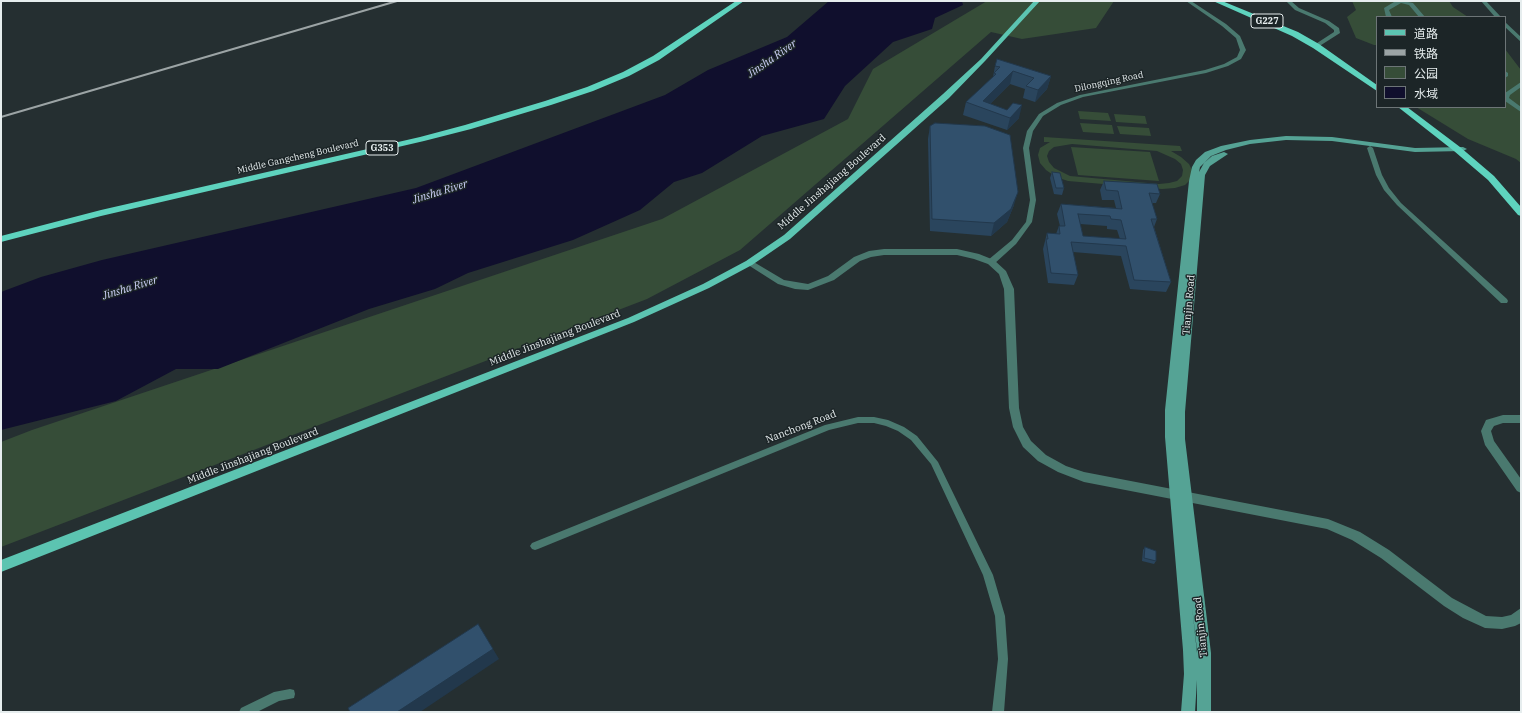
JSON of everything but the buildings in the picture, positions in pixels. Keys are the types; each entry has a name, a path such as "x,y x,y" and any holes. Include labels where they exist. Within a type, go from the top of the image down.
{"highway":[{"name":"Middle Gangcheng Boulevard","path":"1,239 101,213 421,139 548,103 590,89 626,74 656,58 741,1"},
{"name":"G227","path":"1216,1 1271,22 1317,45 1376,84"},
{"name":"G227","path":"1224,1 1300,32 1376,88"},
{"path":"1403,108 1463,151 1491,178 1521,213"},
{"path":"1409,108 1497,178 1521,206"}],"main road":[{"name":"Middle Jinshajiang Boulevard","path":"1,566 631,320 706,286 749,263 786,237 822,207 946,96 1015,26 1037,1"},
{"path":"1188,712 1191,674 1190,650 1170,437 1171,390 1193,181 1199,162 1208,154 1235,145 1296,137 1332,138 1415,150 1463,151"},
{"name":"Tianjin Road","path":"1204,712 1204,653 1180,439 1180,406 1200,182 1204,169 1215,158 1229,152 1272,144 1321,142 1419,154 1463,151"}],"street":[{"name":"Dilongqing Road","path":"991,262 1014,242 1029,222 1033,200 1026,148 1030,130 1041,115 1058,104 1082,96 1206,71 1226,66 1239,58 1243,50 1238,38 1224,25 1188,1"},
{"path":"1288,1 1297,9 1327,22 1337,29 1337,33 1317,45"},
{"path":"1483,1 1497,16"},
{"path":"1389,16 1386,9 1396,3 1401,2 1410,4 1421,16"},
{"path":"1506,25 1521,40"},
{"path":"1521,84 1507,94 1506,99 1521,110"},
{"path":"1370,148 1379,175 1390,194 1504,301"},
{"path":"749,263 780,282 808,287 831,278 857,259 869,254 884,252 957,252 976,256 991,262 1003,273 1009,289 1014,408 1018,427 1027,444 1042,458 1062,469 1084,477 1328,524 1356,536 1385,554 1448,602 1485,622 1502,623 1515,620 1521,614"},
{"path":"1521,419 1503,419 1490,423 1486,431 1488,442 1521,488"},
{"name":"Nanchong Road","path":"535,546 828,427 858,420 874,420 888,423 901,429 914,438 934,462 988,575 1000,616 1002,659 998,712"},
{"path":"245,712 278,696 290,694"}],"green space":[{"path":"987,1 1114,1 1096,28 1022,39 991,32 740,250 647,299 1,547 1,442 32,430 662,219 848,119 873,69"},
{"path":"1352,1 1449,1 1453,7 1466,16 1376,16 1376,45 1374,45 1356,38 1347,17 1356,10"},
{"path":"1506,50 1521,70 1521,163 1516,159 1468,139 1418,108 1506,108"},
{"path":"1078,111 1108,113 1111,121 1080,119"},
{"path":"1114,114 1145,116 1147,124 1116,122"},
{"path":"1080,123 1112,125 1114,134 1083,132"},
{"path":"1117,126 1149,128 1151,136 1120,134"},
{"path":"1044,137 1180,146 1182,151 1171,151 1189,164 1193,172 1191,179 1185,185 1175,188 1162,189 1068,181 1056,177 1046,170 1040,163 1038,155 1040,148 1050,142 1044,142","holes":["1072,144 1157,151 1175,159 1181,164 1183,170 1182,176 1177,181 1159,184 1070,176 1054,168 1049,162 1047,156 1049,151 1054,147"]},
{"path":"1071,147 1150,152 1159,181 1078,175"}],"water":[{"name":"Jinsha River","path":"829,1 962,1 963,5 935,18 932,29 893,42 845,86 824,119 762,136 702,173 674,182 640,210 573,240 468,273 435,289 369,309 218,369 176,369 116,401 1,430 1,292 41,277 102,260 416,188 665,95 708,70 787,37"}],"railway":[{"path":"1,117 397,1"}]}
